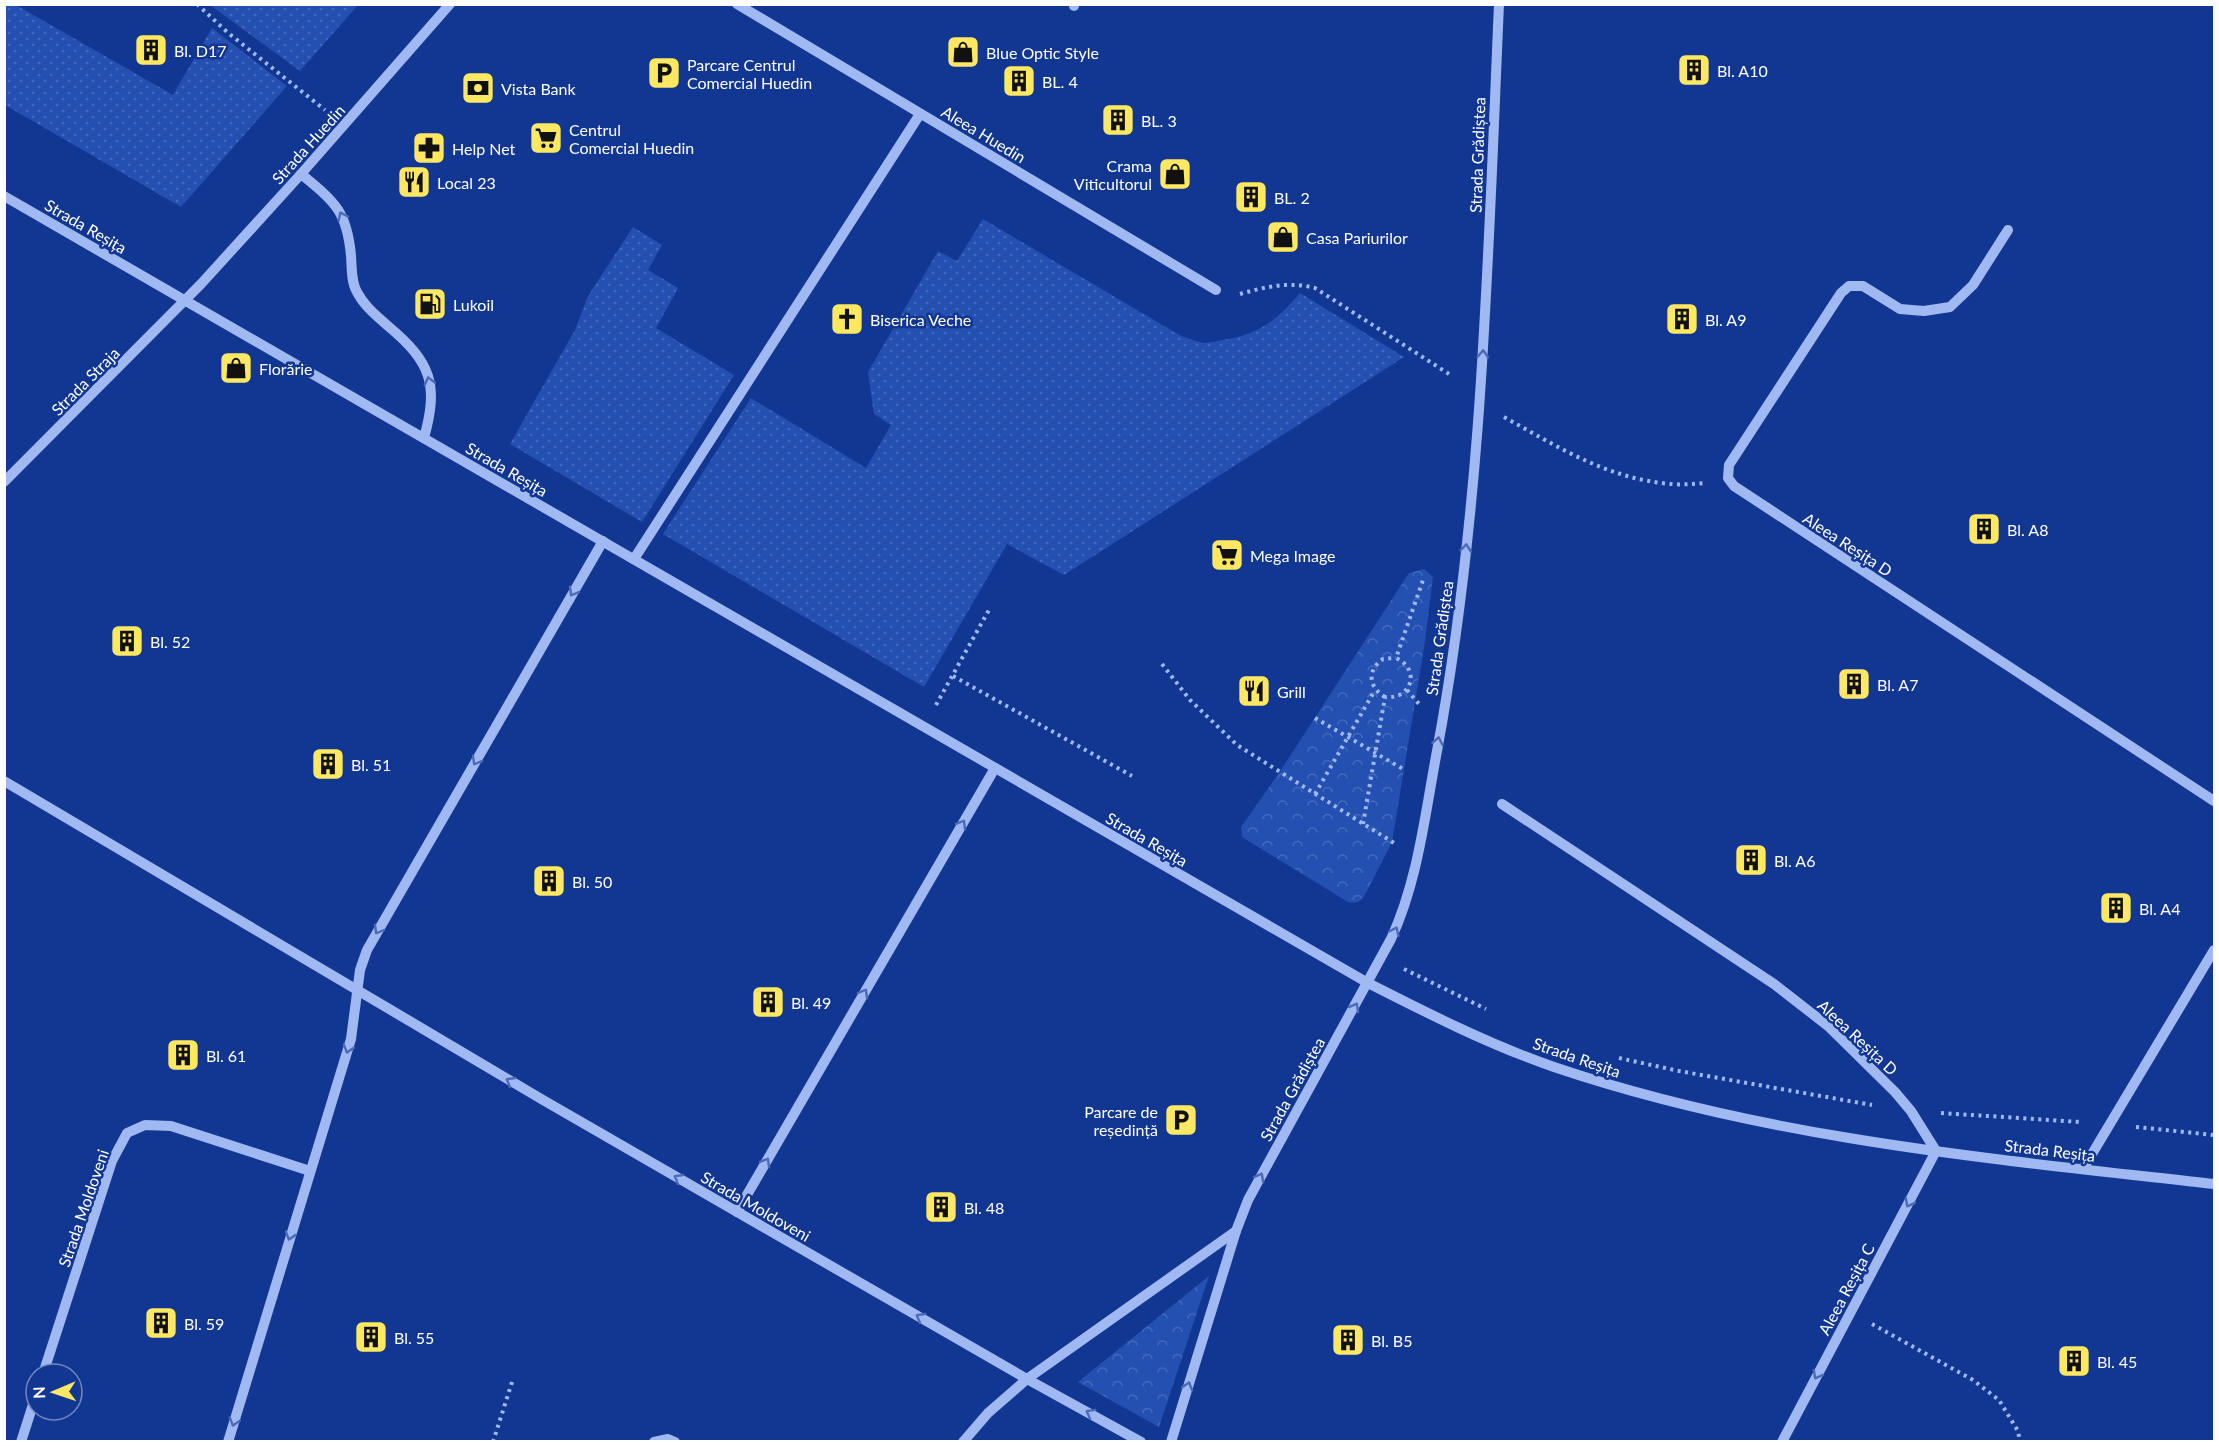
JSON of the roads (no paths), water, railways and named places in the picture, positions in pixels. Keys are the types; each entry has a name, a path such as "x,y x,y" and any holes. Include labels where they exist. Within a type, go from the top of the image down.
{"street":[{"name":"Strada Huedin","path":"185,300 344,126 450,4"},
{"name":"Aleea Huedin","path":"737,4 1216,290"},
{"name":"Strada Grădiștea","path":"1171,1442 1236,1231 1248,1200 1399,923 1417,856 1452,663 1469,522 1480,403 1499,4"},
{"path":"634,560 920,114"},
{"path":"301,174 332,199 343,214 349,234 356,292 376,316 406,342 420,359 428,374 432,399 424,438"},
{"name":"Strada Reșița","path":"4,196 1368,983 1504,1048 1552,1066 1658,1099 1766,1124 1936,1151 2214,1184"},
{"name":"Aleea Reșița D","path":"2007,230 1973,285 1950,307 1924,311 1900,309 1863,286 1849,286 1841,293 1729,465 1728,478 1744,493 2214,801"},
{"name":"Strada Straja","path":"4,482 185,300"},
{"path":"228,1442 351,1039 360,970 367,950 603,542"},
{"path":"736,1212 995,768"},
{"name":"Strada Moldoveni","path":"4,781 357,992 736,1212 1141,1442"},
{"name":"Aleea Reșița D","path":"1502,804 1774,984 1835,1033 1872,1068 1911,1111 1936,1151"},
{"path":"2083,1169 2214,951"},
{"name":"Strada Moldoveni","path":"47,1362 112,1161 127,1133 145,1125 171,1126 310,1171"},
{"name":"Aleea Reșița C","path":"1782,1442 1936,1151"},
{"path":"963,1442 988,1413 1027,1379 1236,1231"},
{"path":"21,1442 27,1422"},
{"path":"654,1442 668,1439 675,1442"}],"place":[{"name":"Bl. D17","path":"151,50"},
{"name":"Blue Optic Style","path":"963,52"},
{"name":"Bl. A10","path":"1694,70"},
{"name":"Parcare Centrul Comercial Huedin","path":"664,73"},
{"name":"BL. 4","path":"1019,81"},
{"name":"Vista Bank","path":"478,88"},
{"name":"BL. 3","path":"1118,120"},
{"name":"Centrul Comercial Huedin","path":"546,138"},
{"name":"Help Net","path":"429,148"},
{"name":"Crama Viticultorul","path":"1175,174"},
{"name":"Local 23","path":"414,182"},
{"name":"BL. 2","path":"1251,197"},
{"name":"Casa Pariurilor","path":"1283,237"},
{"name":"Lukoil","path":"430,304"},
{"name":"Biserica Veche","path":"847,319"},
{"name":"Bl. A9","path":"1682,319"},
{"name":"Florărie","path":"236,368"},
{"name":"Bl. A8","path":"1984,529"},
{"name":"Mega Image","path":"1227,555"},
{"name":"Bl. 52","path":"127,641"},
{"name":"Bl. A7","path":"1854,684"},
{"name":"Grill","path":"1254,691"},
{"name":"Bl. 51","path":"328,764"},
{"name":"Bl. A6","path":"1751,860"},
{"name":"Bl. 50","path":"549,881"},
{"name":"Bl. A4","path":"2116,908"},
{"name":"Bl. 49","path":"768,1002"},
{"name":"Bl. 61","path":"183,1055"},
{"name":"Parcare de reședință","path":"1181,1120"},
{"name":"Bl. 48","path":"941,1207"},
{"name":"Bl. 59","path":"161,1323"},
{"name":"Bl. 55","path":"371,1337"},
{"name":"Bl. B5","path":"1348,1340"},
{"name":"Bl. 45","path":"2074,1361"}]}
